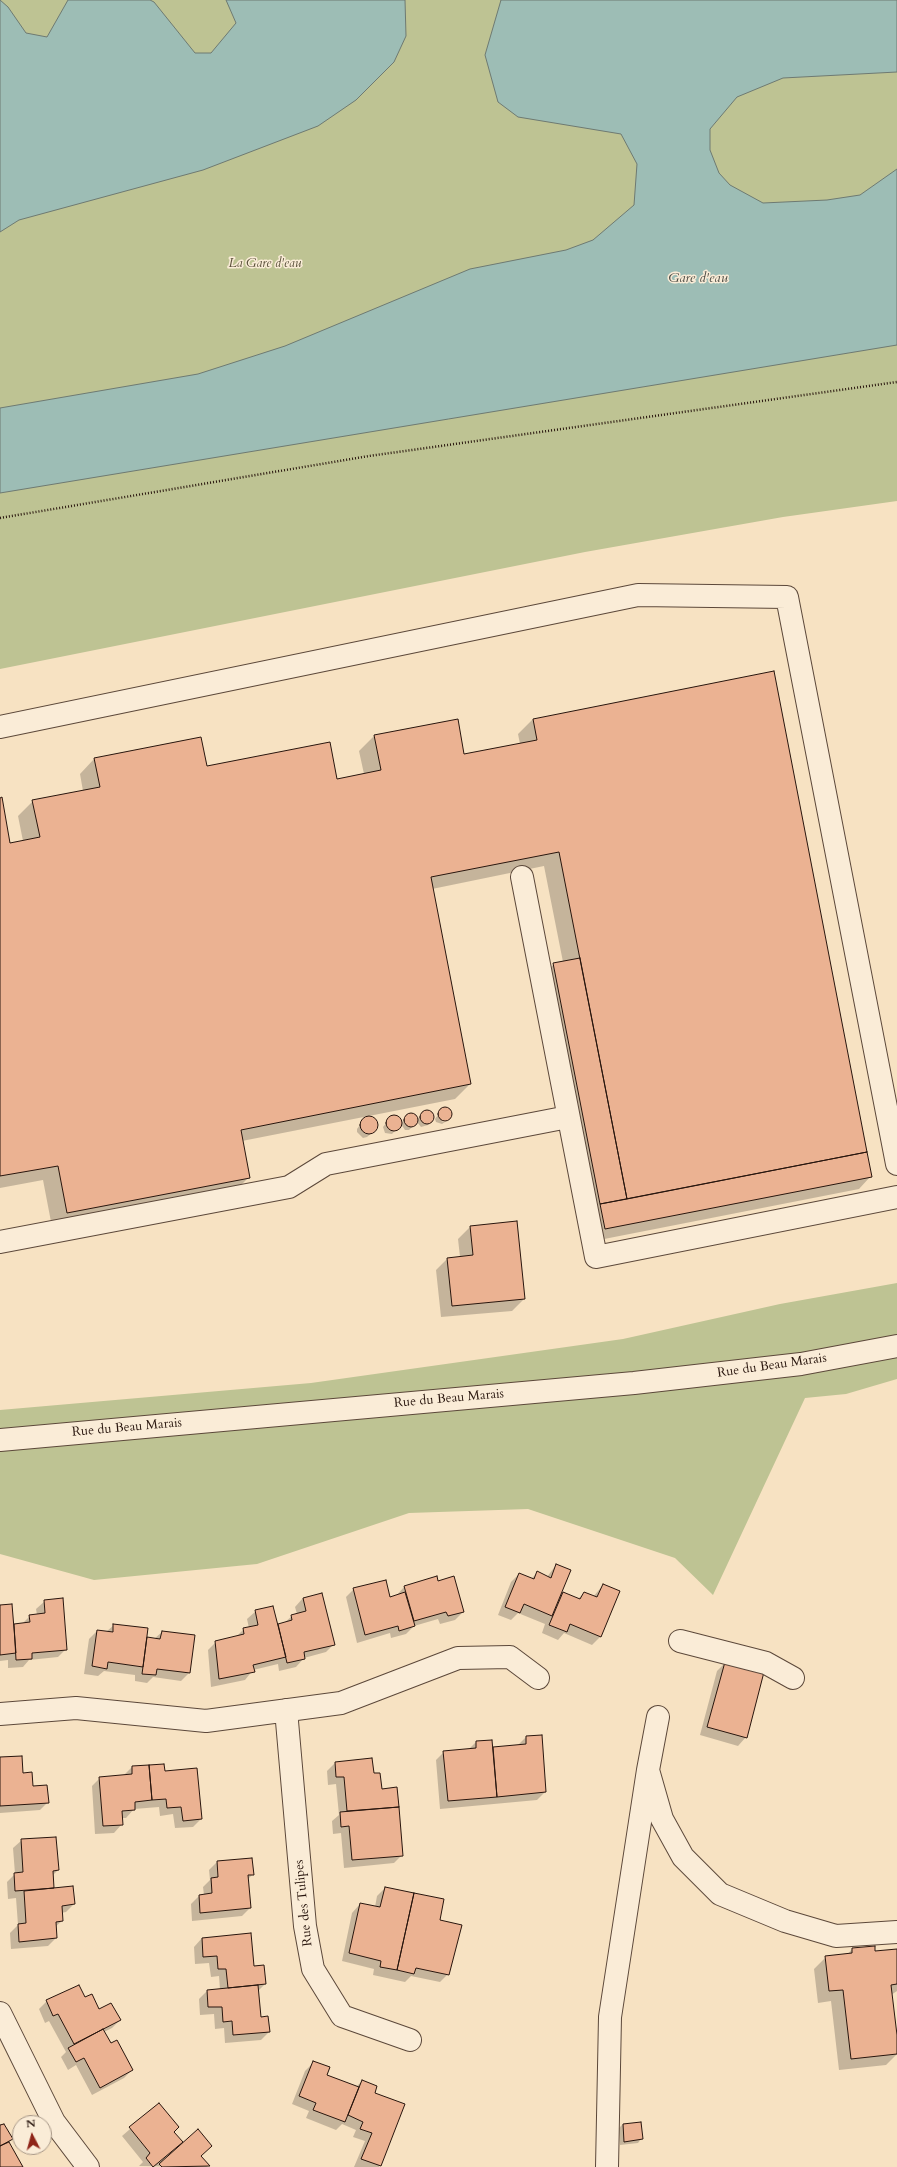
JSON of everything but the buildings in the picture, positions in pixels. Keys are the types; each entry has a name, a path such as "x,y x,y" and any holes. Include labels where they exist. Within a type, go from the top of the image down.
{"street":[{"path":"0,727 638,595 787,597 897,1164"},
{"path":"522,877 596,1257 897,1197"},
{"path":"0,1242 289,1187 326,1164 568,1118"},
{"name":"Rue du Beau Marais","path":"0,1440 634,1383 801,1364 897,1346"},
{"path":"680,1641 766,1663 793,1678"},
{"path":"0,1714 76,1708 206,1720 341,1703 458,1658 510,1657 538,1678"},
{"name":"Rue des Tulipes","path":"286,1710 305,1926 312,1968 342,2016 410,2040"},
{"path":"607,2167 610,2016 648,1770 658,1717"},
{"path":"648,1770 662,1819 683,1857 720,1894 785,1921 836,1936 897,1932"},
{"path":"0,2013 54,2122 88,2167"}],"path":[{"path":"0,518 369,456 897,382"}],"green space":[{"name":"La Gare d'eau","path":"0,0 897,0 897,501 783,517 585,552 0,669"},
{"path":"897,1283 897,1379 846,1394 805,1398 713,1595 675,1558 528,1509 409,1513 257,1564 94,1580 0,1554 0,1410 311,1383 623,1339 780,1304"}],"water":[{"path":"0,0 8,7 26,33 47,37 68,0 150,0 154,2 195,53 211,53 236,23 226,0 405,0 406,36 394,62 356,100 318,126 203,170 19,220 0,232"},
{"name":"Gare d'eau","path":"501,0 897,0 897,72 783,78 737,97 710,129 710,150 719,173 730,185 763,203 827,200 860,195 897,169 897,345 0,493 0,408 198,374 285,346 470,269 566,250 593,240 634,205 637,164 621,134 518,117 498,102 485,55"}]}
